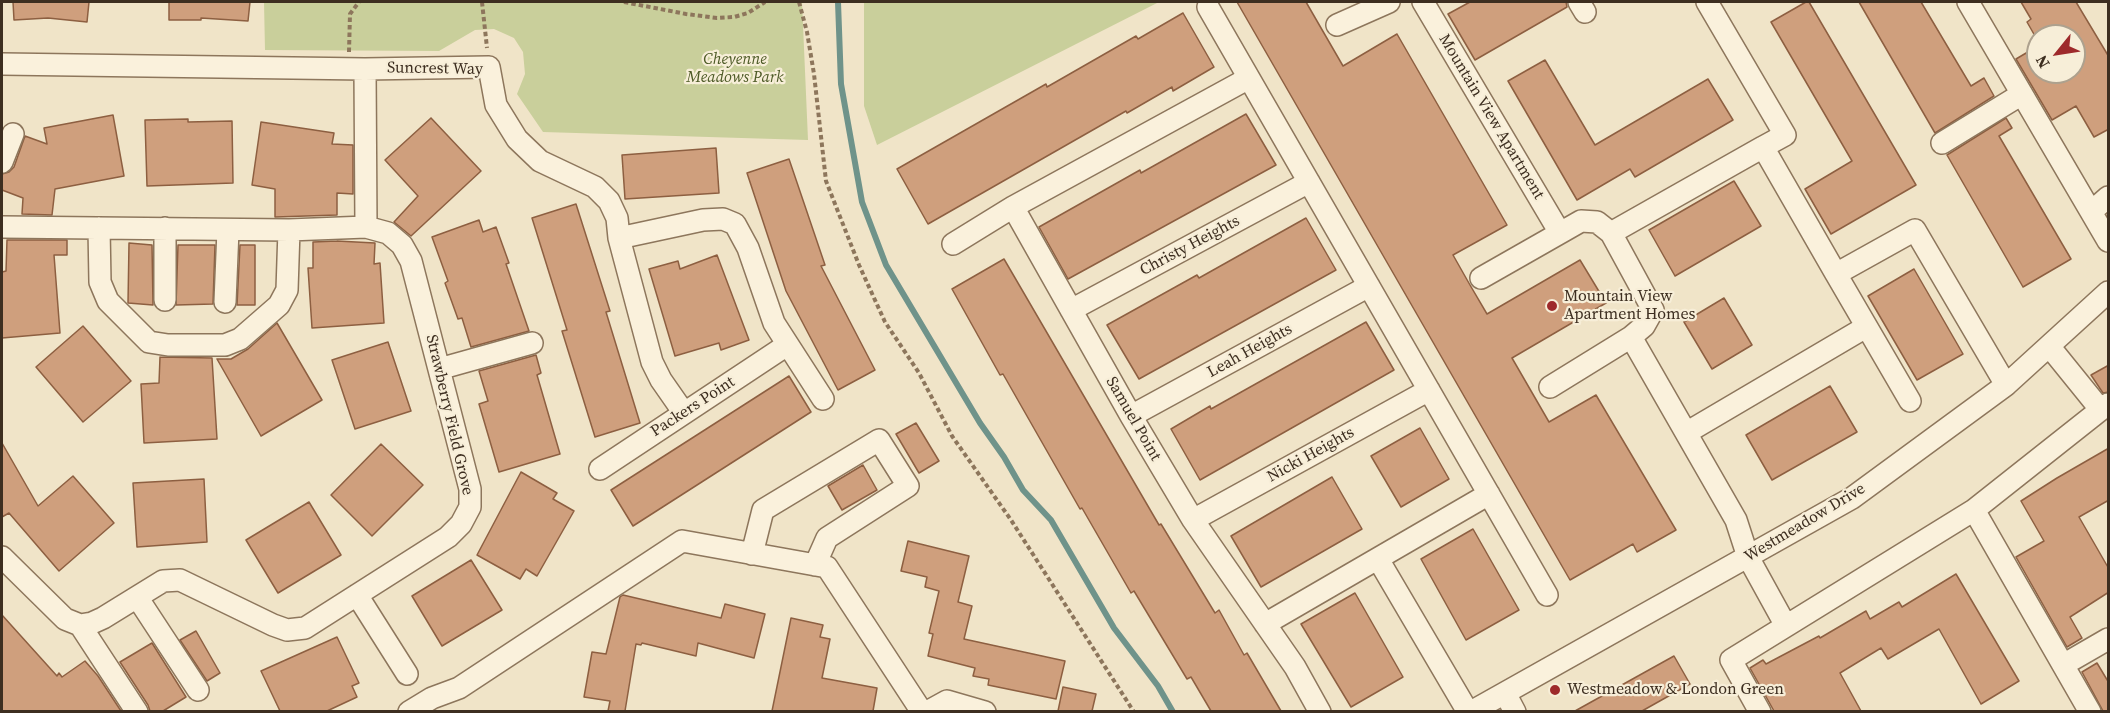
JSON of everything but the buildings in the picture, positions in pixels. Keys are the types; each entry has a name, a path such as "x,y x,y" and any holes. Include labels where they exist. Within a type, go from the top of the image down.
{"street":[{"path":"1337,25 1389,2"},
{"name":"Mountain View Apartment","path":"1423,2 1560,233"},
{"path":"1611,233 1785,135 1707,2"},
{"path":"1976,4 2022,94 2109,241"},
{"path":"1208,7 1547,595"},
{"name":"Suncrest Way","path":"2,64 357,69 489,67 496,105 517,139 540,161 595,187 609,201 616,218 619,238 652,362 661,380 684,413"},
{"path":"357,69 366,227"},
{"path":"953,244 1013,207 1249,78"},
{"path":"1942,143 2022,94"},
{"path":"2,162 14,134"},
{"path":"1762,147 1910,401"},
{"name":"Christy Heights","path":"1071,310 1309,182"},
{"path":"2091,212 2109,197"},
{"name":"Samuel Point","path":"1013,207 1192,519 1295,667 1320,711"},
{"path":"619,238 703,220 723,219 735,224 748,248 774,323 823,399"},
{"path":"1481,278 1581,221 1597,222 1611,233 1653,310 1644,326 1631,337 1550,387"},
{"name":"Strawberry Field Grove","path":"2,227 228,230 366,227 388,233 402,245 411,261 470,489 470,507 461,524 448,537 305,628 287,630 273,625 180,580 163,580 103,618 80,625"},
{"path":"99,228 100,282 108,301 149,342 168,345 225,345 240,339 279,305 287,290 289,230"},
{"path":"165,228 165,300"},
{"path":"225,302 228,230"},
{"path":"1836,274 1915,230 2006,384"},
{"name":"Leah Heights","path":"1131,416 1369,286"},
{"name":"Westmeadow Drive","path":"1470,711 1852,498 2006,384 2109,292"},
{"path":"1686,433 1866,327"},
{"path":"1631,337 1736,520 1748,557 1786,626"},
{"path":"439,369 532,343"},
{"name":"Packers Point","path":"600,468 787,345"},
{"path":"1760,711 1731,660 1974,510 2104,406 2049,346"},
{"name":"Nicki Heights","path":"1192,519 1429,390"},
{"path":"753,554 763,510 879,440 908,486 827,538 815,565"},
{"path":"1265,624 1489,494"},
{"path":"1974,510 2090,711"},
{"path":"409,711 432,698 459,688 682,542 827,567 924,711 947,701 985,711"},
{"path":"2,557 65,619 80,625 137,711"},
{"path":"1378,559 1470,711"},
{"path":"357,595 407,674"},
{"path":"137,597 198,690"},
{"path":"2063,665 2109,639"},
{"path":"1505,693 1515,711"}],"path":[{"path":"357,69 350,14 359,2"},
{"path":"482,2 489,67"},
{"path":"624,2 717,18 748,13 765,2"},
{"path":"799,2 814,74 826,181 859,265 885,322 919,373 952,436 1011,520 1134,711"}],"green space":[{"name":"Cheyenne Meadows Park","path":"264,2 802,2 808,140 543,132 517,94 525,74 523,52 514,38 494,29 475,30 439,51 265,50"},
{"path":"864,2 1159,2 877,145 864,106"}],"waterway":[{"path":"838,2 841,84 862,202 886,265 980,423 1004,457 1023,490 1051,520 1114,628 1158,686 1173,712"}],"place":[{"name":"Mountain View Apartment Homes","path":"1552,306"},
{"name":"Westmeadow & London Green","path":"1555,690"}]}
